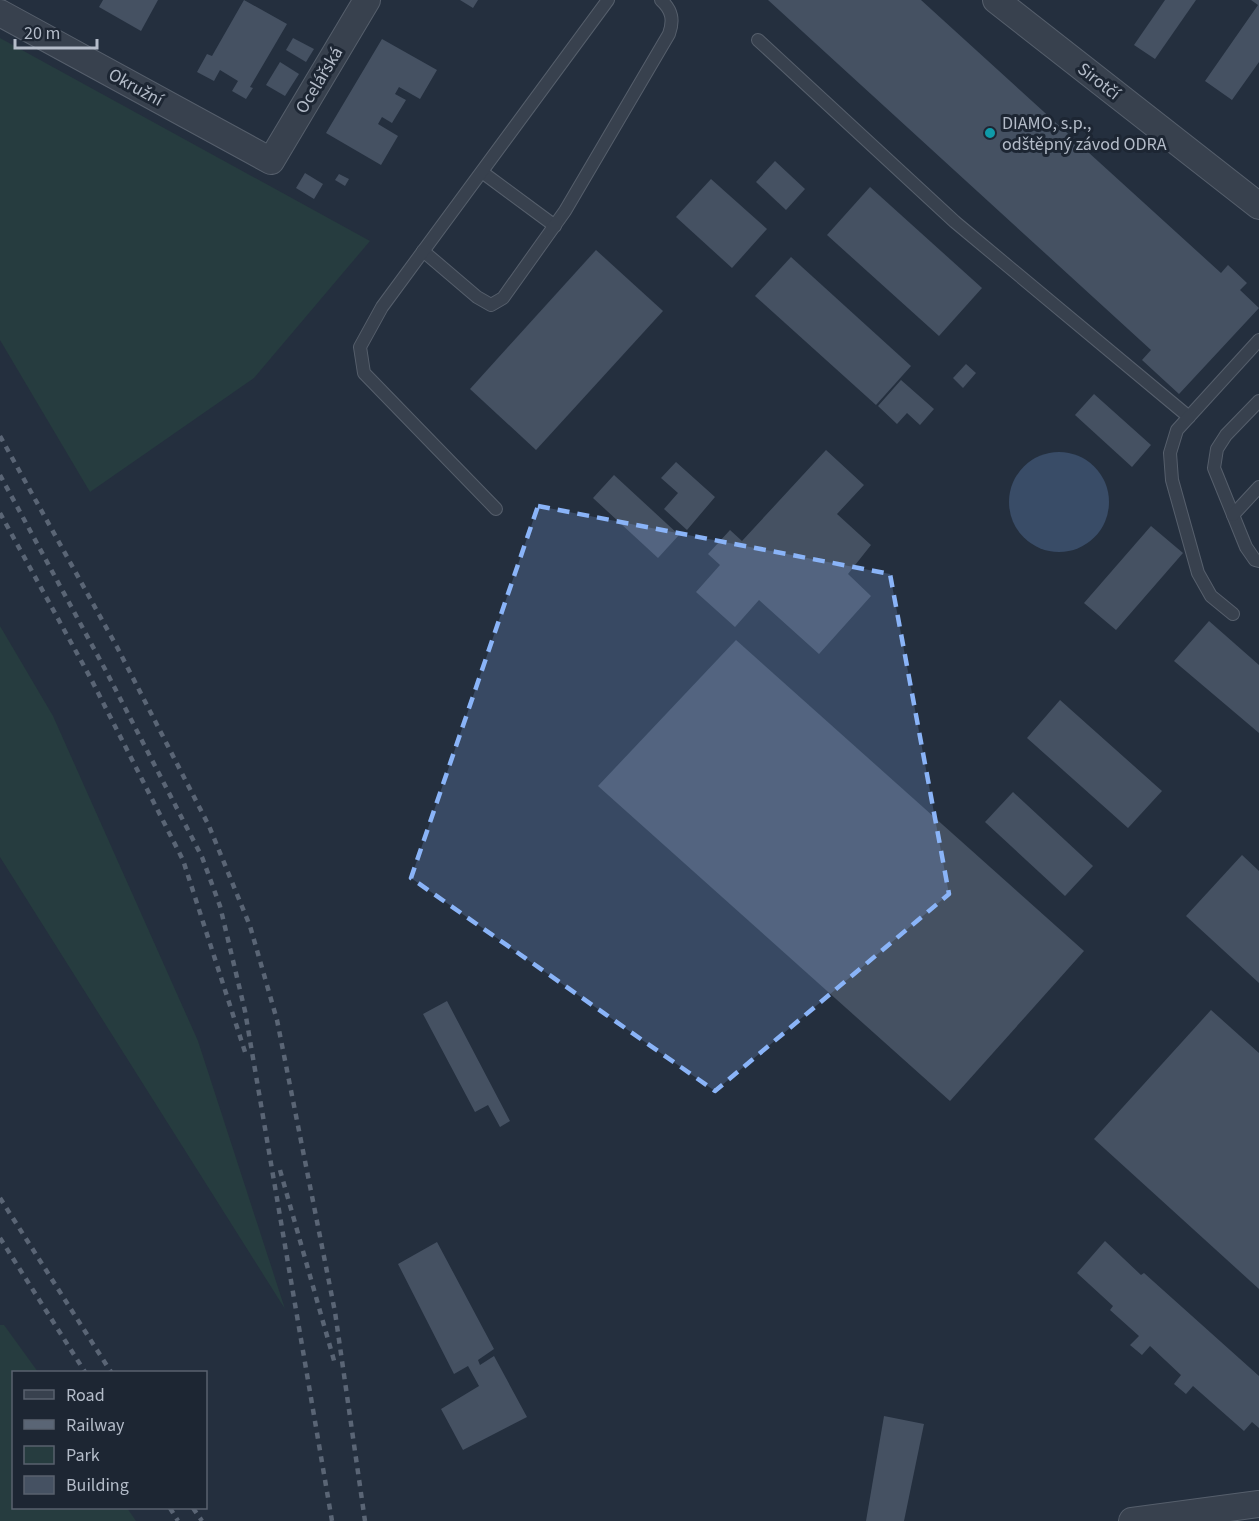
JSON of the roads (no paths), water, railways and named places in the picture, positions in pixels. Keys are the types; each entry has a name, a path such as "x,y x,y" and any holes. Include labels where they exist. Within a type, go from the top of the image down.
{"street":[{"name":"Ocelářská","path":"271,161 367,0"},
{"name":"Sirotčí","path":"996,0 1259,206"},
{"name":"Okružní","path":"0,13 271,161"},
{"path":"1132,1521 1259,1504"}],"lane":[{"path":"496,509 364,373 360,347 382,307 608,0"},
{"path":"423,251 477,297 491,305 503,298 555,226 669,34 673,23 671,13 661,0"},
{"path":"758,40 955,222 1189,417"},
{"path":"482,172 555,226"},
{"path":"1233,615 1211,596 1201,581 1172,480 1170,453 1177,430 1259,340"},
{"path":"1259,401 1226,435 1217,449 1214,468 1246,547 1255,560 1259,561"},
{"path":"1233,515 1259,487"}],"water":[{"path":"1059,452 1078,455 1095,466 1106,483 1109,502 1106,521 1095,538 1078,549 1059,552 1040,549 1023,538 1012,521 1009,502 1012,483 1023,466 1040,455"}],"railway":[{"path":"0,436 117,647 209,826 250,926 277,1020 335,1312 365,1521"},
{"path":"0,475 106,671 202,857 220,906 245,1011 332,1521"},
{"path":"0,513 90,677 183,860 246,1055"},
{"path":"280,1170 335,1364"},
{"path":"0,1198 110,1371"},
{"path":"0,1238 84,1371"},
{"path":"171,1509 178,1521"},
{"path":"194,1509 202,1521"}],"place":[{"name":"DIAMO, s.p., odštěpný závod ODRA","path":"990,133"}]}
